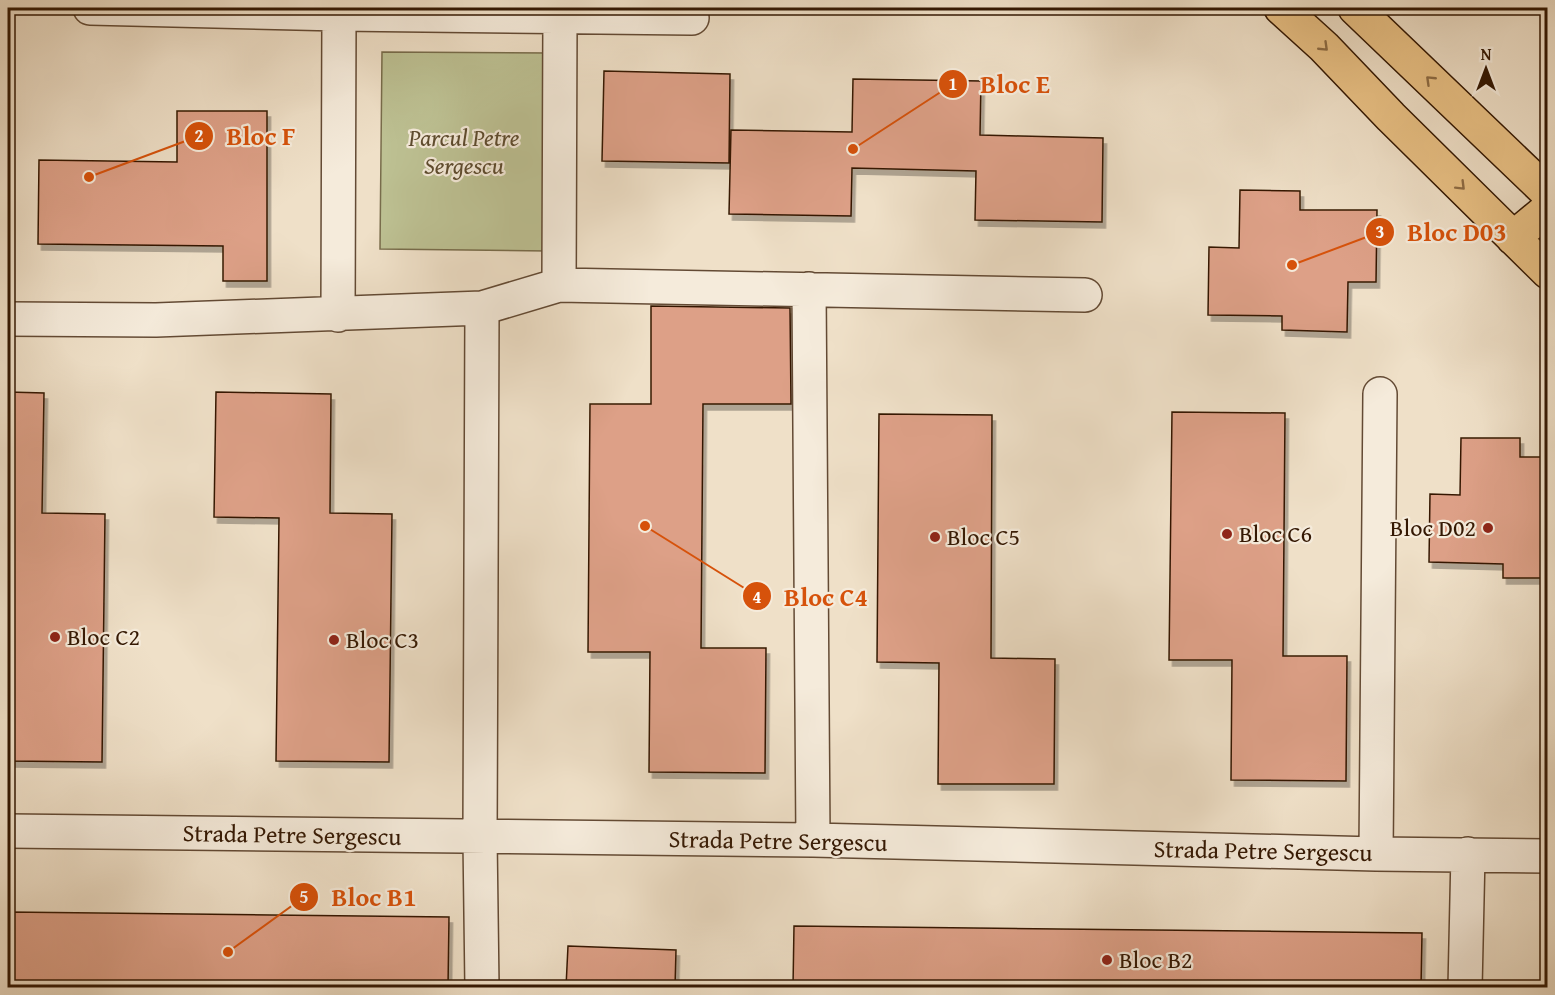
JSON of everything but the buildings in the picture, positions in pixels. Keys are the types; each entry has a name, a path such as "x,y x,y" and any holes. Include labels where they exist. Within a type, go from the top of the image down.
{"main road":[{"path":"1281,8 1324,47 1391,117 1548,272"},
{"path":"1355,8 1548,193"},
{"path":"1513,237 1548,209"}],"street":[{"path":"90,8 431,11 560,17 692,18"},
{"path":"318,11 338,315"},
{"path":"559,285 560,17"},
{"path":"8,319 156,320 482,308 559,285 1085,295"},
{"path":"809,289 813,840"},
{"path":"482,308 480,838 482,987"},
{"path":"1376,854 1380,394"},
{"name":"Strada Petre Sergescu","path":"8,831 813,840 1548,856"},
{"path":"1465,987 1468,854"}],"green space":[{"name":"Parcul Petre Sergescu","path":"382,52 549,53 547,251 380,249"}],"place":[{"name":"Bloc E","path":"853,149"},
{"name":"Bloc F","path":"89,177"},
{"name":"Bloc D03","path":"1292,265"},
{"name":"Bloc C4","path":"645,526"},
{"name":"Bloc D02","path":"1488,528"},
{"name":"Bloc C6","path":"1227,534"},
{"name":"Bloc C5","path":"935,537"},
{"name":"Bloc C2","path":"55,637"},
{"name":"Bloc C3","path":"334,640"},
{"name":"Bloc B1","path":"228,952"},
{"name":"Bloc B2","path":"1107,960"}]}
